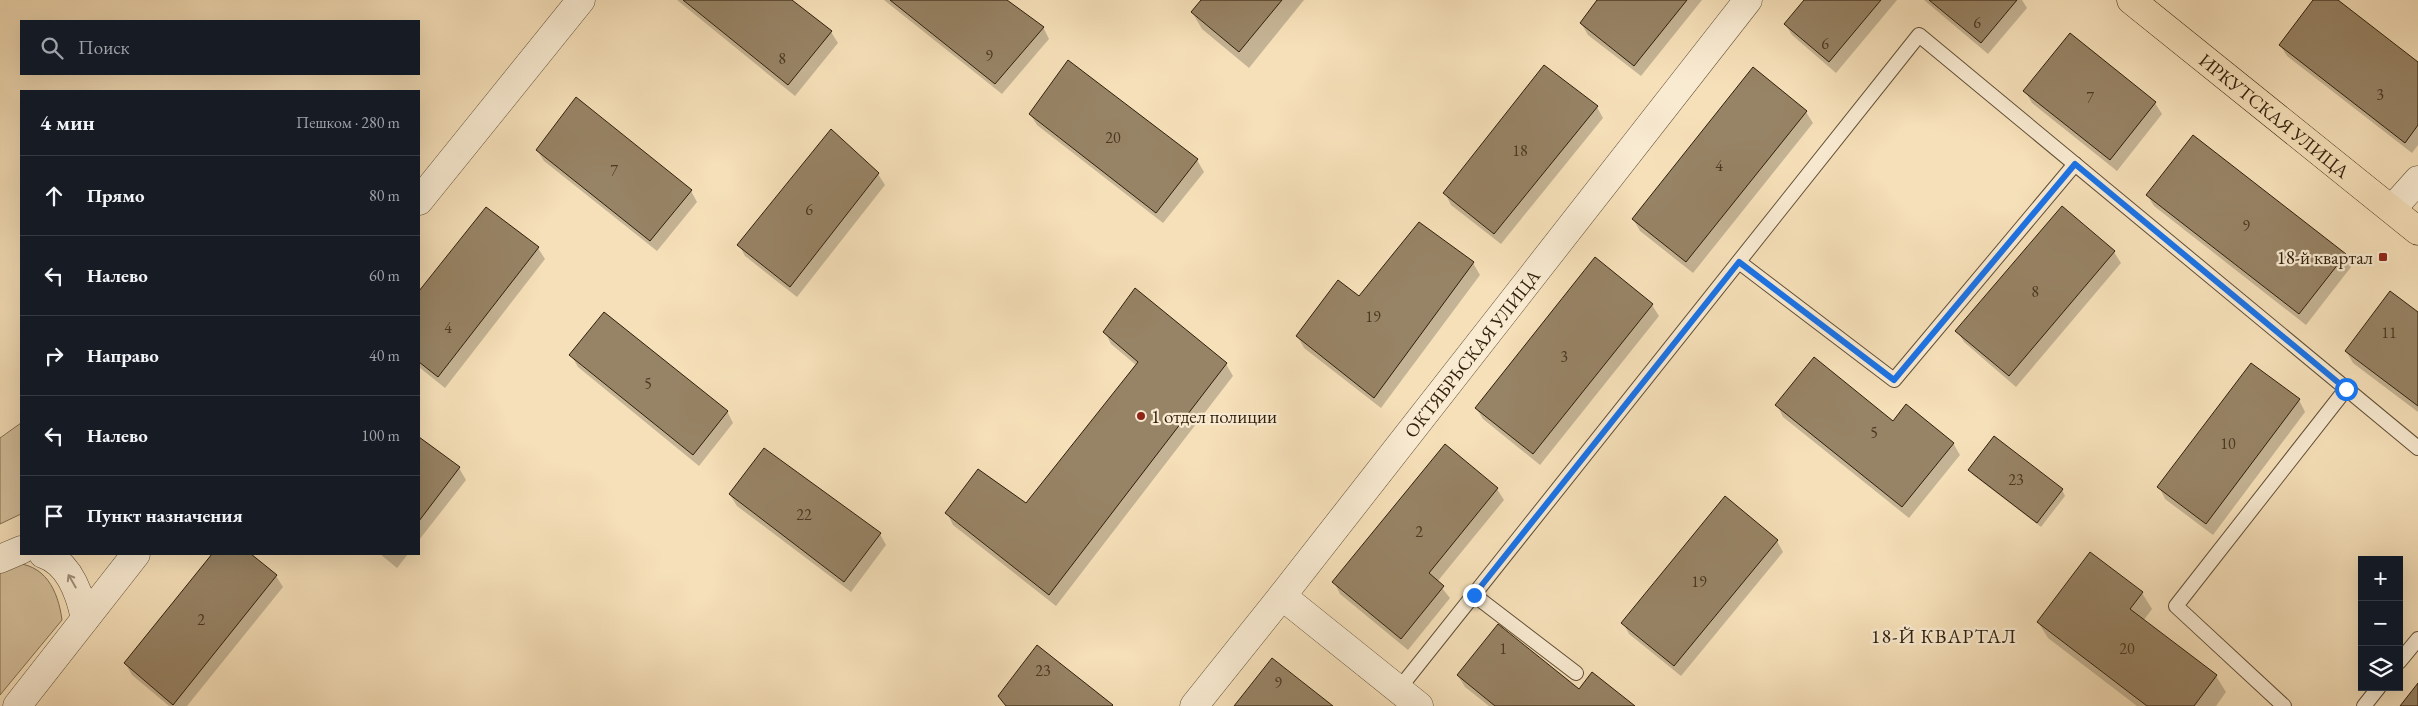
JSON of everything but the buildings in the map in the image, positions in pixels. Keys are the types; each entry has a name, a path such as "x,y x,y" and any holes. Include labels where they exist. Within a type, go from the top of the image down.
{"main road":[{"name":"ИРКУТСКАЯ УЛИЦА","path":"2130,0 2418,231"}],"street":[{"path":"420,200 581,0"},
{"name":"ОКТЯБРЬСКАЯ УЛИЦА","path":"1194,706 1748,0"},
{"path":"2392,209 2418,180"},
{"path":"0,559 20,550"},
{"path":"44,555 64,568 78,593 85,619"},
{"path":"17,706 135,555"},
{"path":"1282,596 1408,698"}],"lane":[{"path":"1408,698 1474,595 1919,35 2418,448"},
{"path":"1739,262 1894,380 2075,164"},
{"path":"2284,706 2176,606 2346,389"},
{"path":"1474,595 1576,673"},
{"path":"2403,657 2418,640"},
{"path":"2364,706 2376,691"}],"shaded area":[{"path":"20,424 20,514 0,524 0,438"},
{"path":"11,563 23,564 33,568 48,580 57,598 62,620 0,695 0,568"}],"place":[{"name":"18-й квартал","path":"2383,257"},
{"name":"1 отдел полиции","path":"1141,416"}],"district":[{"name":"18-Й КВАРТАЛ","path":"1944,636"}],"route":[{"path":"1474,595 1739,262 1894,380 2075,164 2346,389"}]}
